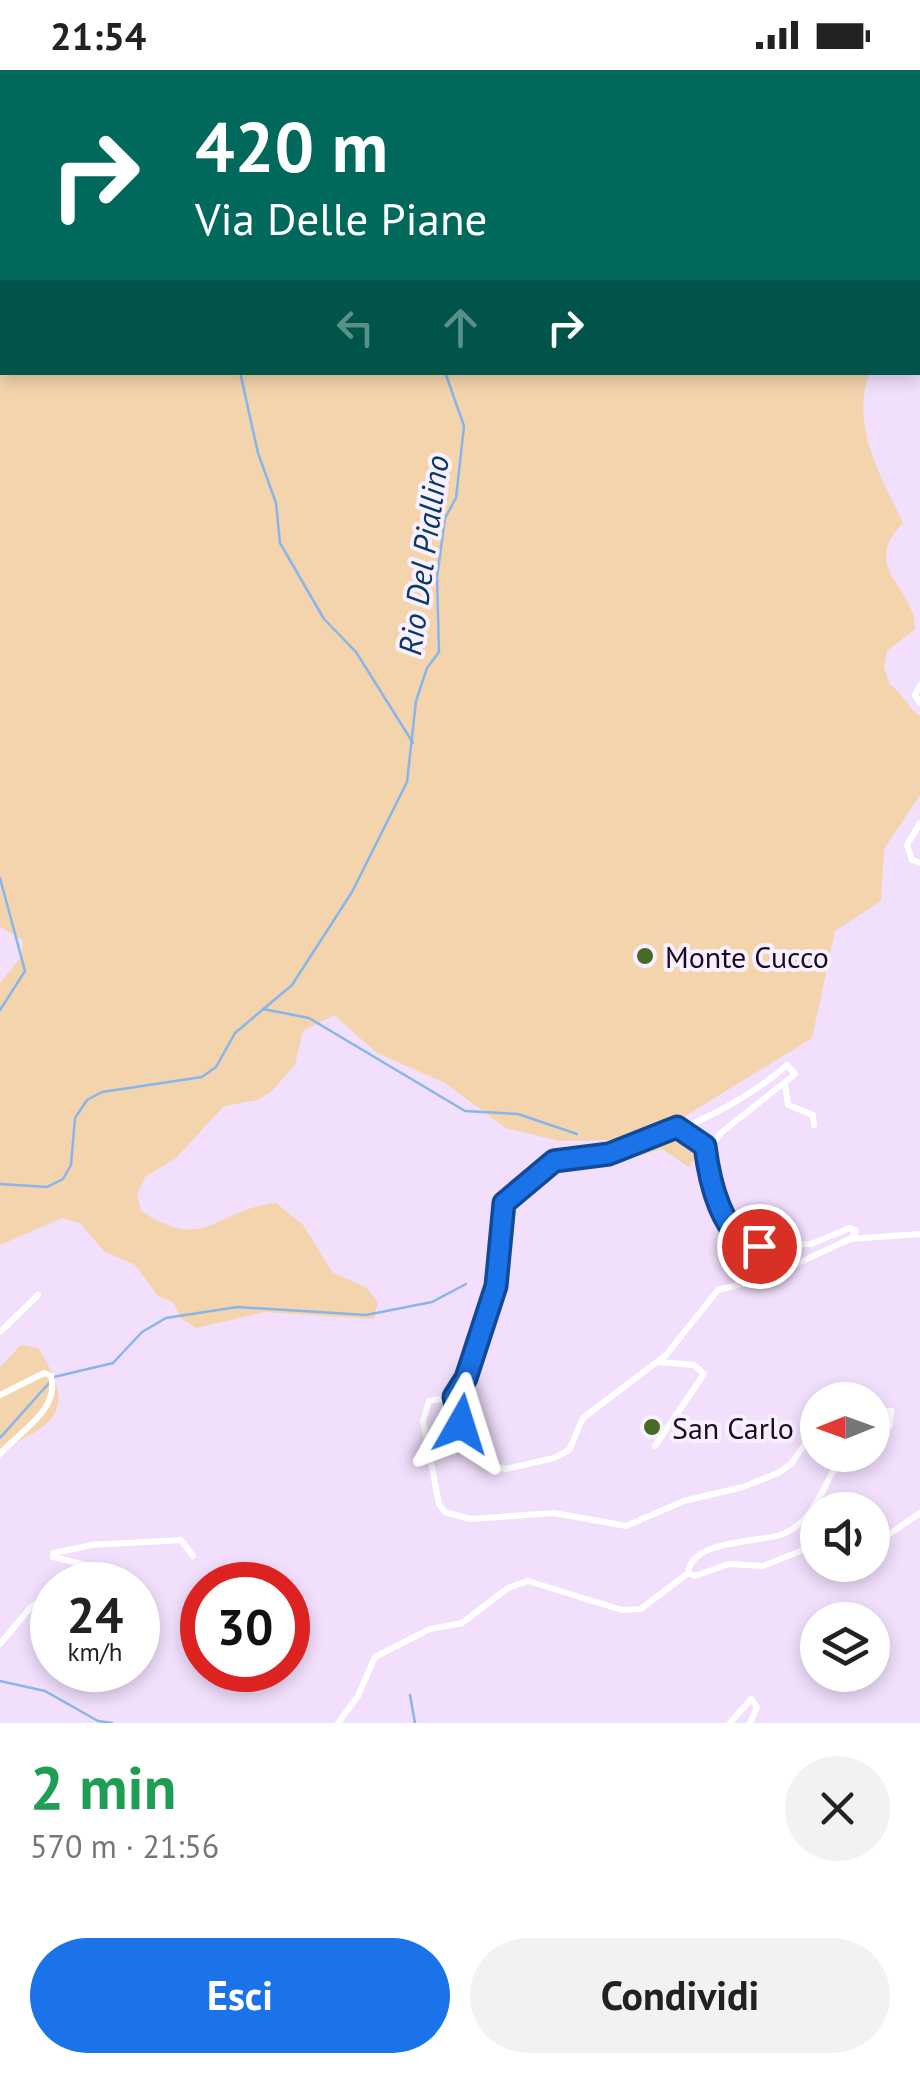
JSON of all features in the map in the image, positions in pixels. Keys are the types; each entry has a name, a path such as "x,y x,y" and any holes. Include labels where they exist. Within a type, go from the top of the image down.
{"street":[{"path":"920,685 915,695 920,703"},
{"path":"920,824 907,845 912,860 920,863"},
{"path":"677,1127 705,1146 708,1174 730,1227 742,1239 759,1246 811,1244 854,1229 856,1234 768,1277 718,1290 658,1362 583,1418 566,1452 505,1469 479,1454 461,1424 454,1397 466,1378 496,1286 504,1203 554,1161 609,1154 727,1107 787,1064 795,1074 706,1151"},
{"path":"785,1082 788,1106 813,1115 814,1124"},
{"path":"850,1239 920,1234"},
{"path":"0,1332 38,1294"},
{"path":"655,1446 704,1374 694,1364 658,1362"},
{"path":"0,1395 44,1373 51,1376 55,1389 48,1407 0,1454"},
{"path":"454,1397 429,1401 423,1421 438,1504 451,1515 486,1519 554,1513 626,1526 684,1500 743,1487 778,1473 800,1451"},
{"path":"338,1722 358,1696 374,1657 430,1629 462,1624 508,1588 528,1582 622,1610 641,1609 688,1573 691,1562 706,1550 774,1537 797,1526 814,1509 834,1472"},
{"path":"890,1534 920,1513"},
{"path":"71,1562 53,1558 54,1554 156,1539 182,1540 193,1556"},
{"path":"688,1573 695,1576 730,1564 763,1566 800,1552"},
{"path":"0,1644 11,1636 30,1609"},
{"path":"0,1632 11,1636"},
{"path":"730,1723 751,1699 756,1708 750,1723"}],"shaded area":[{"path":"0,375 868,375 863,413 866,432 877,469 903,523 891,539 887,565 913,614 915,629 887,651 884,667 890,685 920,716 920,795 884,849 881,901 835,931 812,1038 674,1123 620,1140 559,1141 506,1128 445,1083 377,1053 334,1015 303,1031 295,1065 272,1091 258,1100 224,1106 176,1158 145,1177 137,1194 141,1211 181,1229 210,1226 255,1207 276,1203 304,1226 332,1272 367,1288 378,1302 374,1319 265,1312 196,1328 181,1318 173,1302 158,1296 135,1265 104,1251 80,1223 62,1218 0,1245 0,983 21,957 23,940 0,927"},
{"path":"676,1129 703,1146 689,1167 662,1149 612,1164 614,1153"},
{"path":"21,1345 38,1348 57,1386 58,1400 48,1422 0,1450 0,1367"}],"waterway":[{"path":"241,375 258,453 276,503 280,543 324,619 356,652 413,743"},
{"name":"Rio Del Piallino","path":"0,1184 47,1187 63,1179 71,1165 75,1118 87,1100 102,1092 202,1077 216,1067 235,1033 292,985 352,892 407,782 416,701 427,668 439,652 437,577 445,518 456,498 464,426 446,375"},
{"path":"0,878 25,971 0,1010"},
{"path":"263,1009 309,1018 465,1111 518,1114 577,1134"},
{"path":"54,1377 113,1363 142,1332 166,1318 237,1307 366,1315 432,1302 466,1284"},
{"path":"0,1438 49,1383"},
{"path":"0,1681 45,1691 98,1721 112,1723"},
{"path":"410,1695 415,1723"}],"place":[{"name":"Monte Cucco","path":"645,956"},
{"name":"San Carlo","path":"652,1427"}],"route":[{"path":"461,1424 454,1397 466,1378 496,1286 499,1223 504,1203 554,1161 609,1154 677,1127 705,1146 708,1174 730,1227 742,1239 759,1246"}]}
